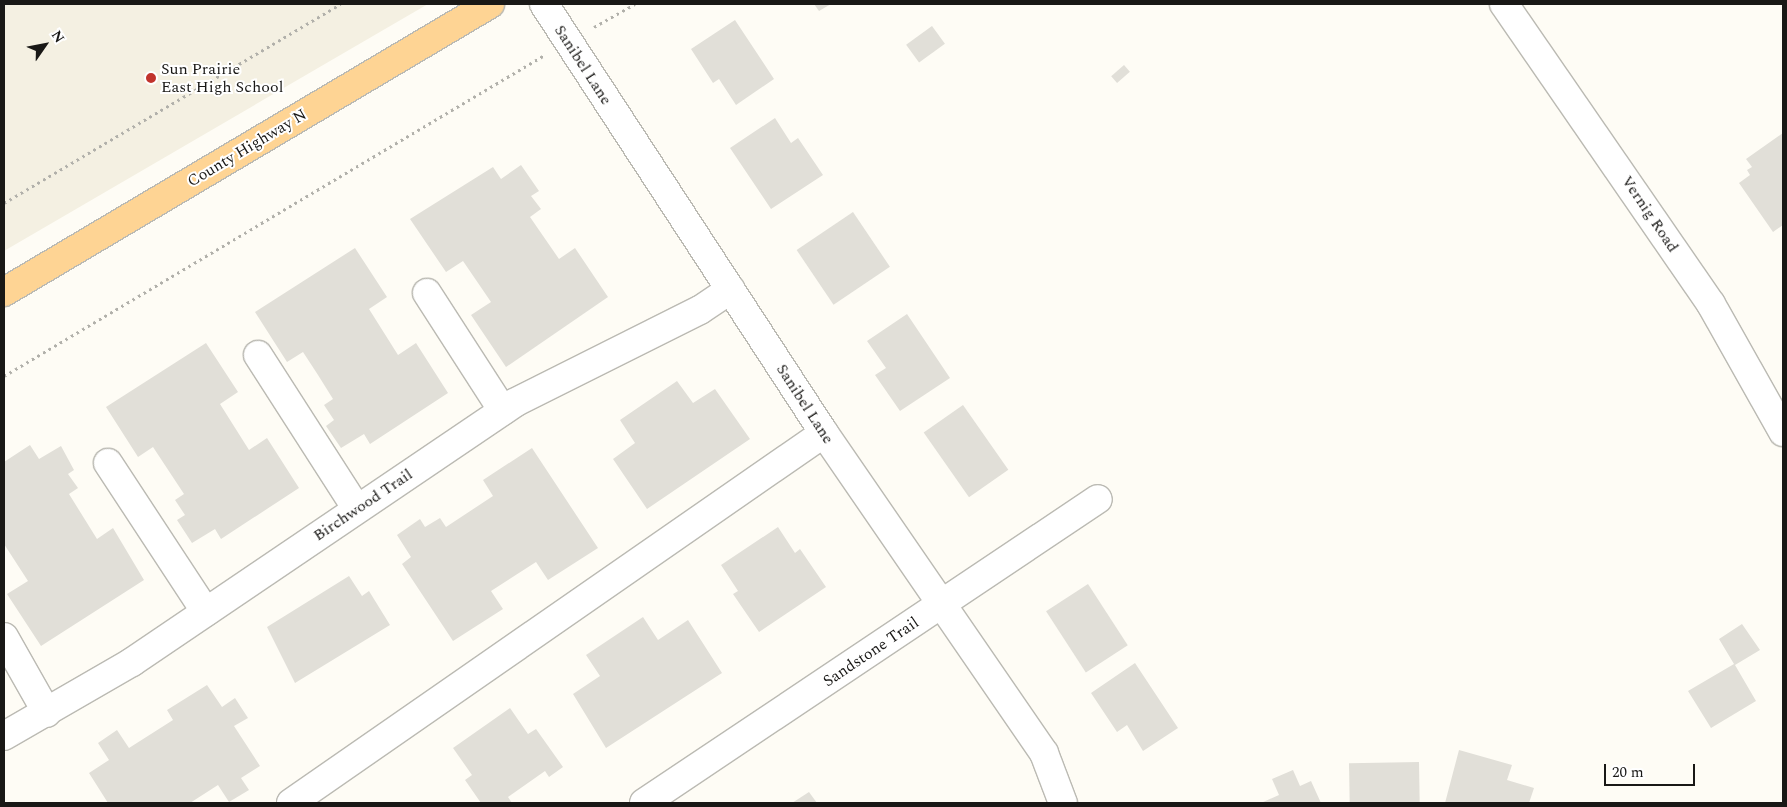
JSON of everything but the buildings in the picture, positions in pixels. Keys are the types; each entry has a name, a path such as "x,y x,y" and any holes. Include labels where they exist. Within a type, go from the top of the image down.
{"main road":[{"name":"County Highway N","path":"4,292 490,4"}],"street":[{"name":"Sanibel Lane","path":"544,4 824,433 1044,753 1063,803"},
{"name":"Vernig Road","path":"1504,4 1711,304 1783,432"},
{"name":"Birchwood Trail","path":"4,736 47,713 206,612 503,411 700,310 731,289"},
{"path":"427,294 503,411"},
{"path":"258,355 357,509"},
{"path":"291,803 824,433"},
{"path":"108,463 206,612"},
{"name":"Sandstone Trail","path":"644,803 1098,500"},
{"path":"4,636 47,713"}],"path":[{"path":"4,203 341,4"},
{"path":"599,25 635,4"},
{"path":"4,376 539,58"}],"shaded area":[{"name":"Sun Prairie East High School","path":"4,4 428,4 4,251"}],"place":[{"name":"Sun Prairie East High School","path":"151,78"}]}
